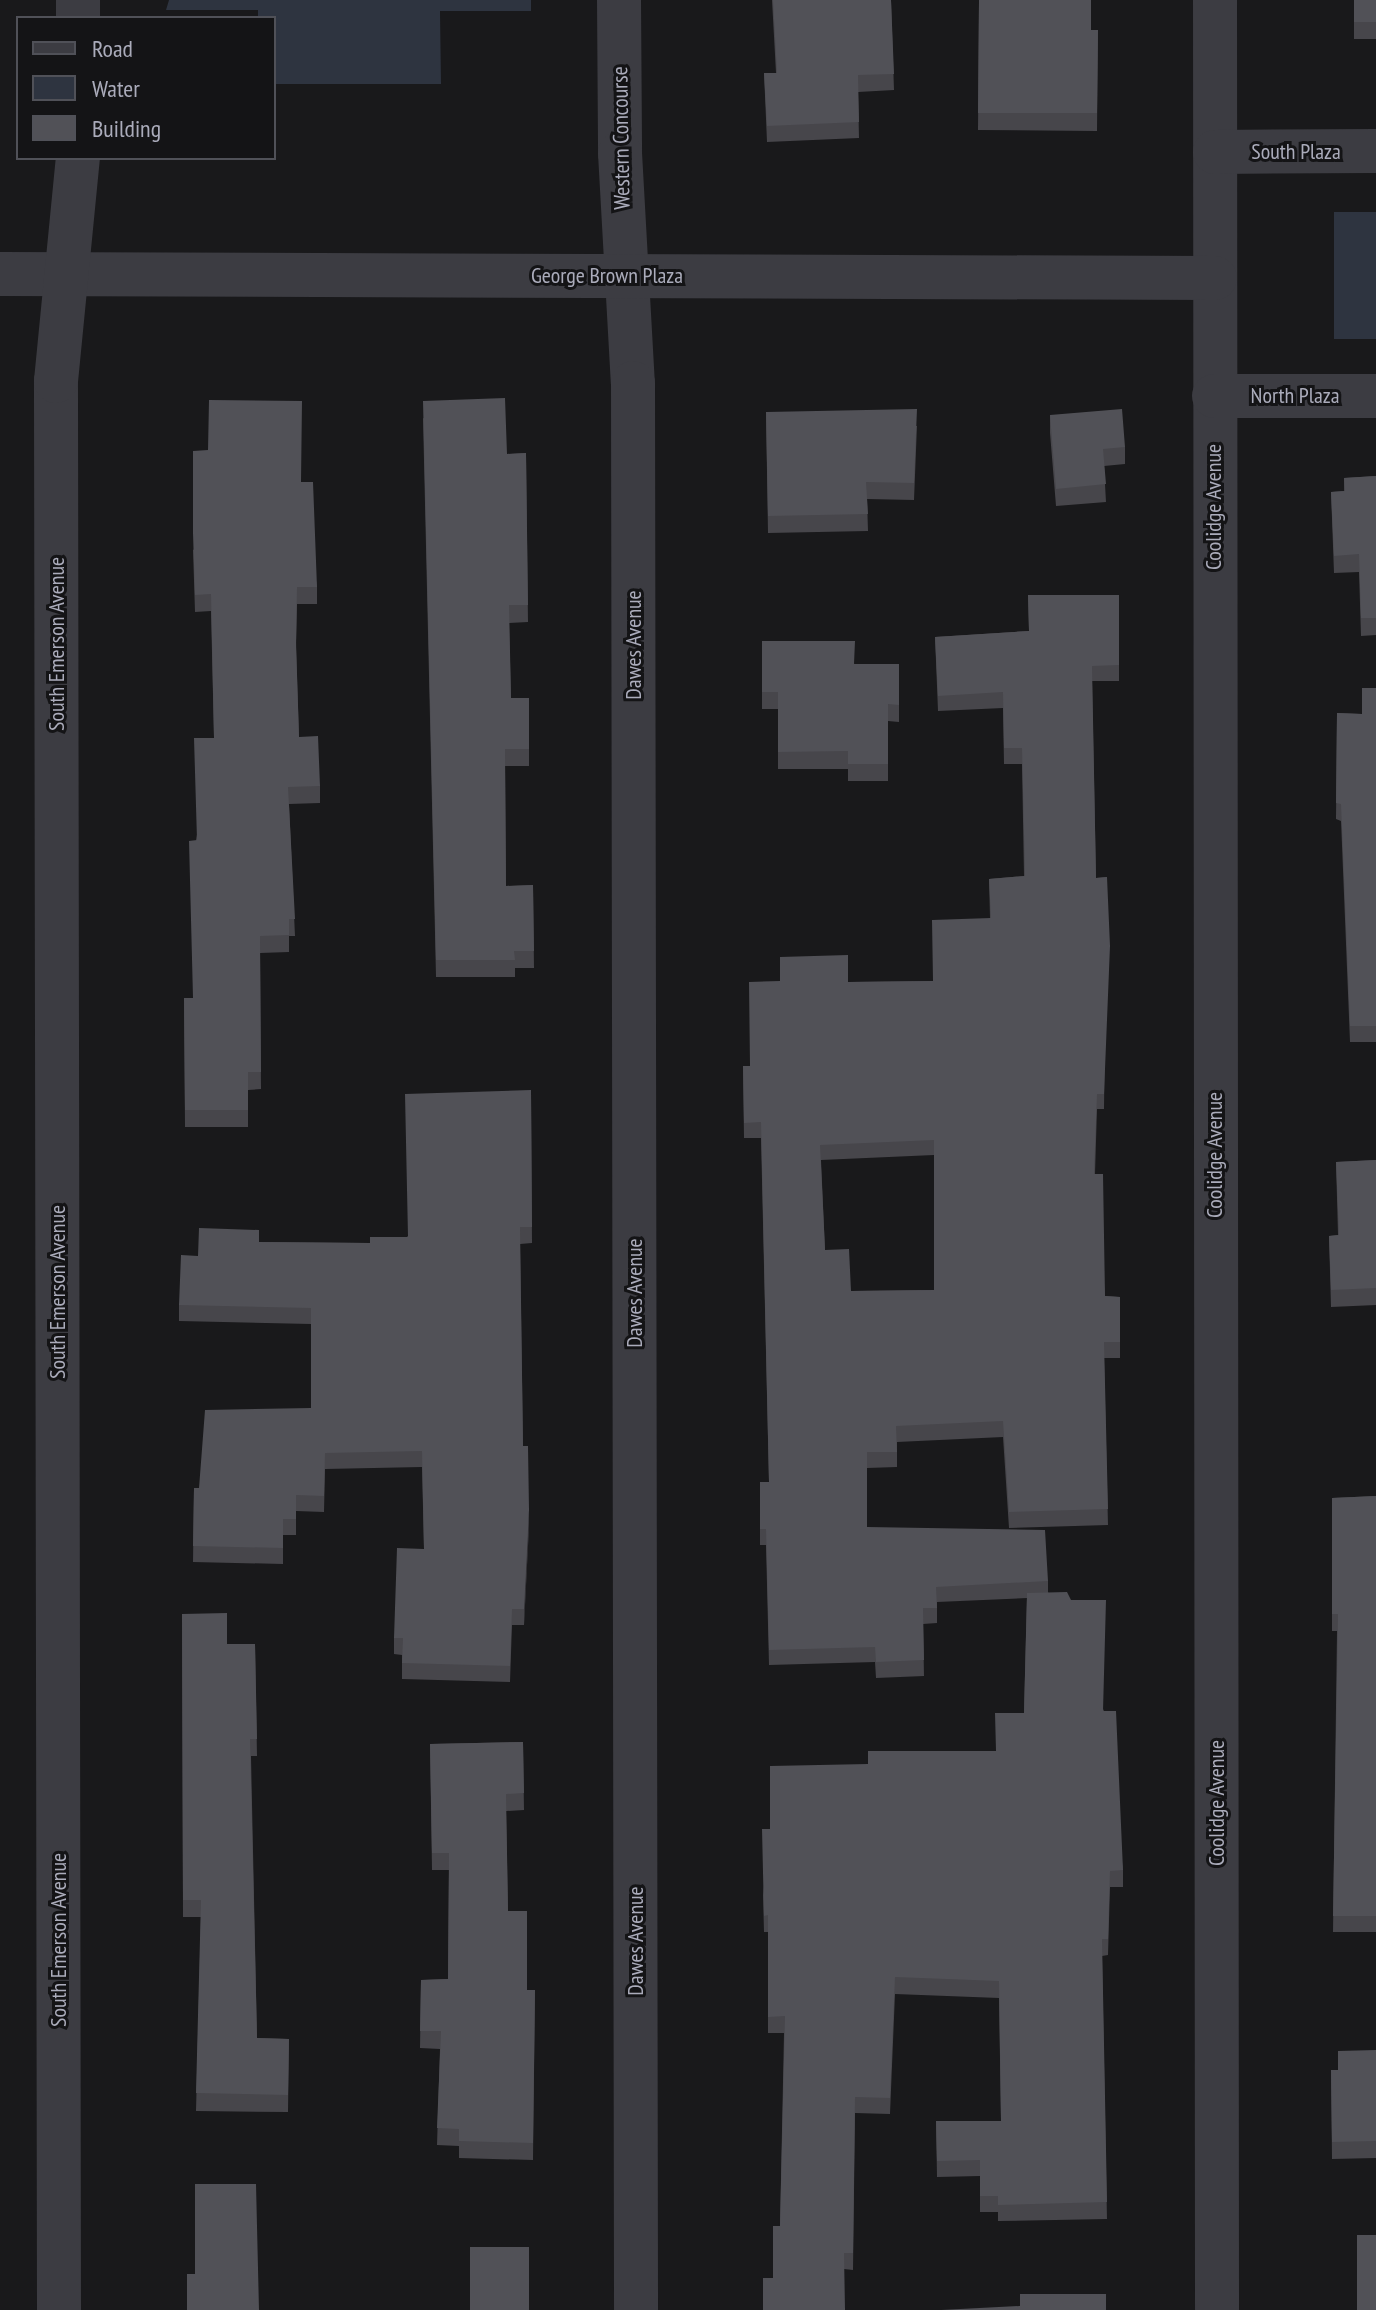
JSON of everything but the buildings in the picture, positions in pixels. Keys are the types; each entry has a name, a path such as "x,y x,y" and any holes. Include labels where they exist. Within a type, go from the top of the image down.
{"street":[{"name":"Western Concourse","path":"619,0 626,276"},
{"name":"Coolidge Avenue","path":"1215,0 1217,2310"},
{"name":"South Plaza","path":"1215,152 1376,151"},
{"name":"South Emerson Avenue","path":"59,2310 56,381 78,160"},
{"name":"George Brown Plaza","path":"0,274 1215,278"},
{"name":"Dawes Avenue","path":"626,276 633,383 636,2310"},
{"name":"North Plaza","path":"1214,396 1376,396"}],"water":[{"path":"169,0 531,0 531,11 440,11 441,84 276,84 276,16 258,16 258,10 166,10"},
{"path":"1334,212 1376,212 1376,339 1334,339"}]}
